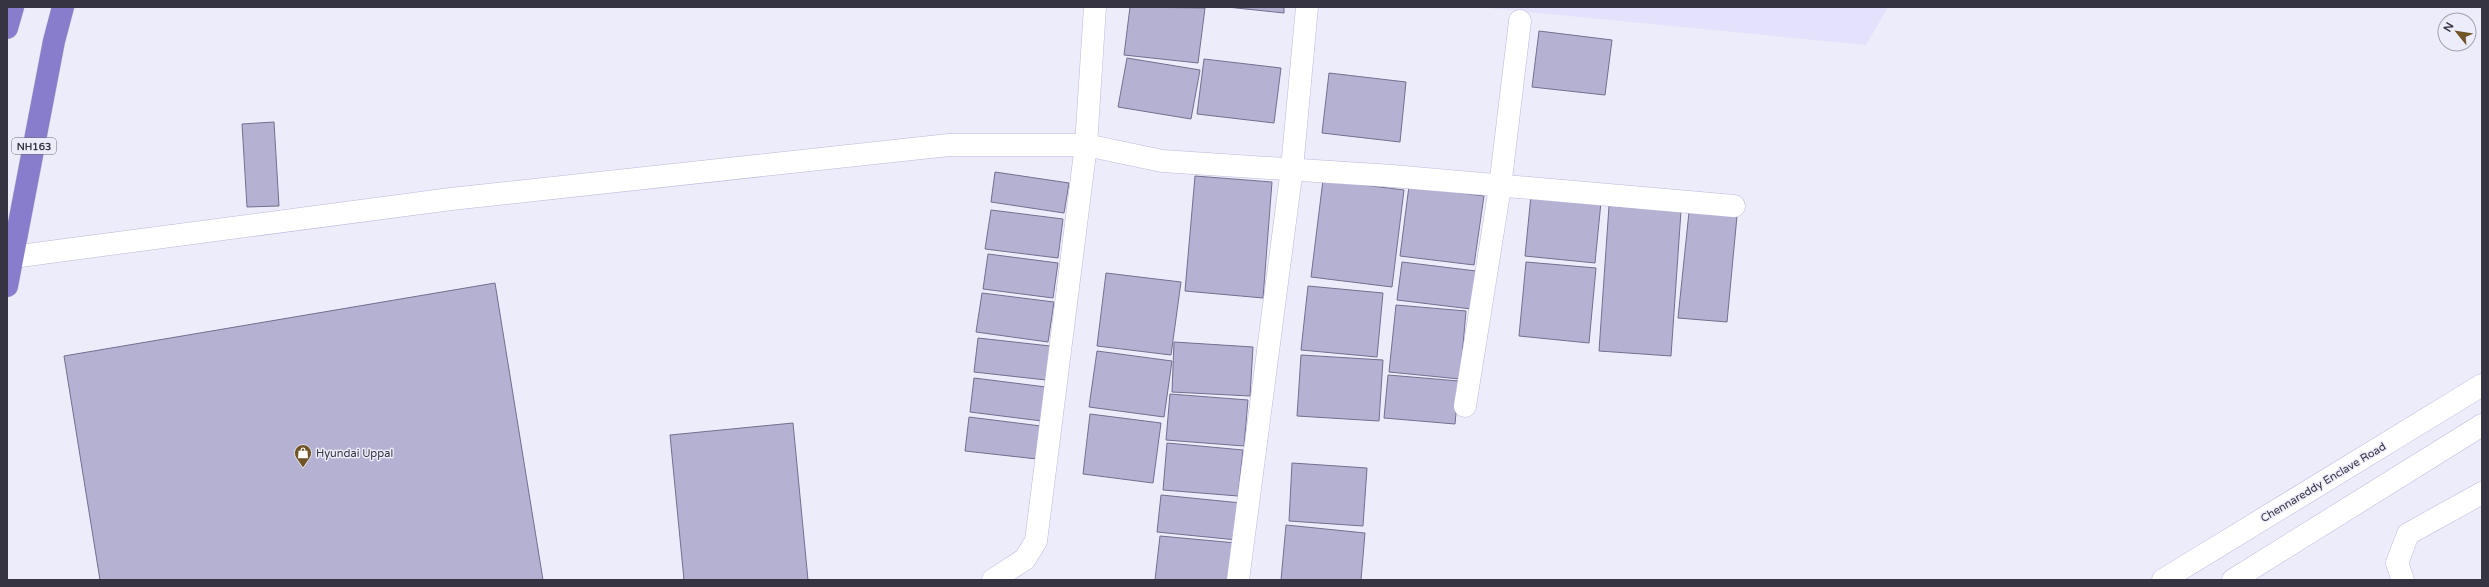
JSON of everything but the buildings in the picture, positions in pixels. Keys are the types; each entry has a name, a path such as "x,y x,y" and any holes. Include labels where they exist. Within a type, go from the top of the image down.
{"highway":[{"path":"7,28 12,7"},
{"name":"NH163","path":"7,286 54,41 63,7"}],"street":[{"path":"993,580 1024,559 1036,541 1086,144 1095,7"},
{"path":"1238,580 1292,168 1307,7"},
{"path":"1465,406 1500,187 1520,21"},
{"path":"12,258 451,199 933,146 1086,144 1162,161 1292,168 1734,206"},
{"name":"Chennareddy Enclave Road","path":"2163,580 2482,385"},
{"path":"2233,580 2482,425"},
{"path":"2403,580 2397,563 2408,534 2482,493"}],"shaded area":[{"path":"1477,7 1888,7 1866,45"}],"place":[{"name":"Hyundai Uppal","path":"303,468"}]}
